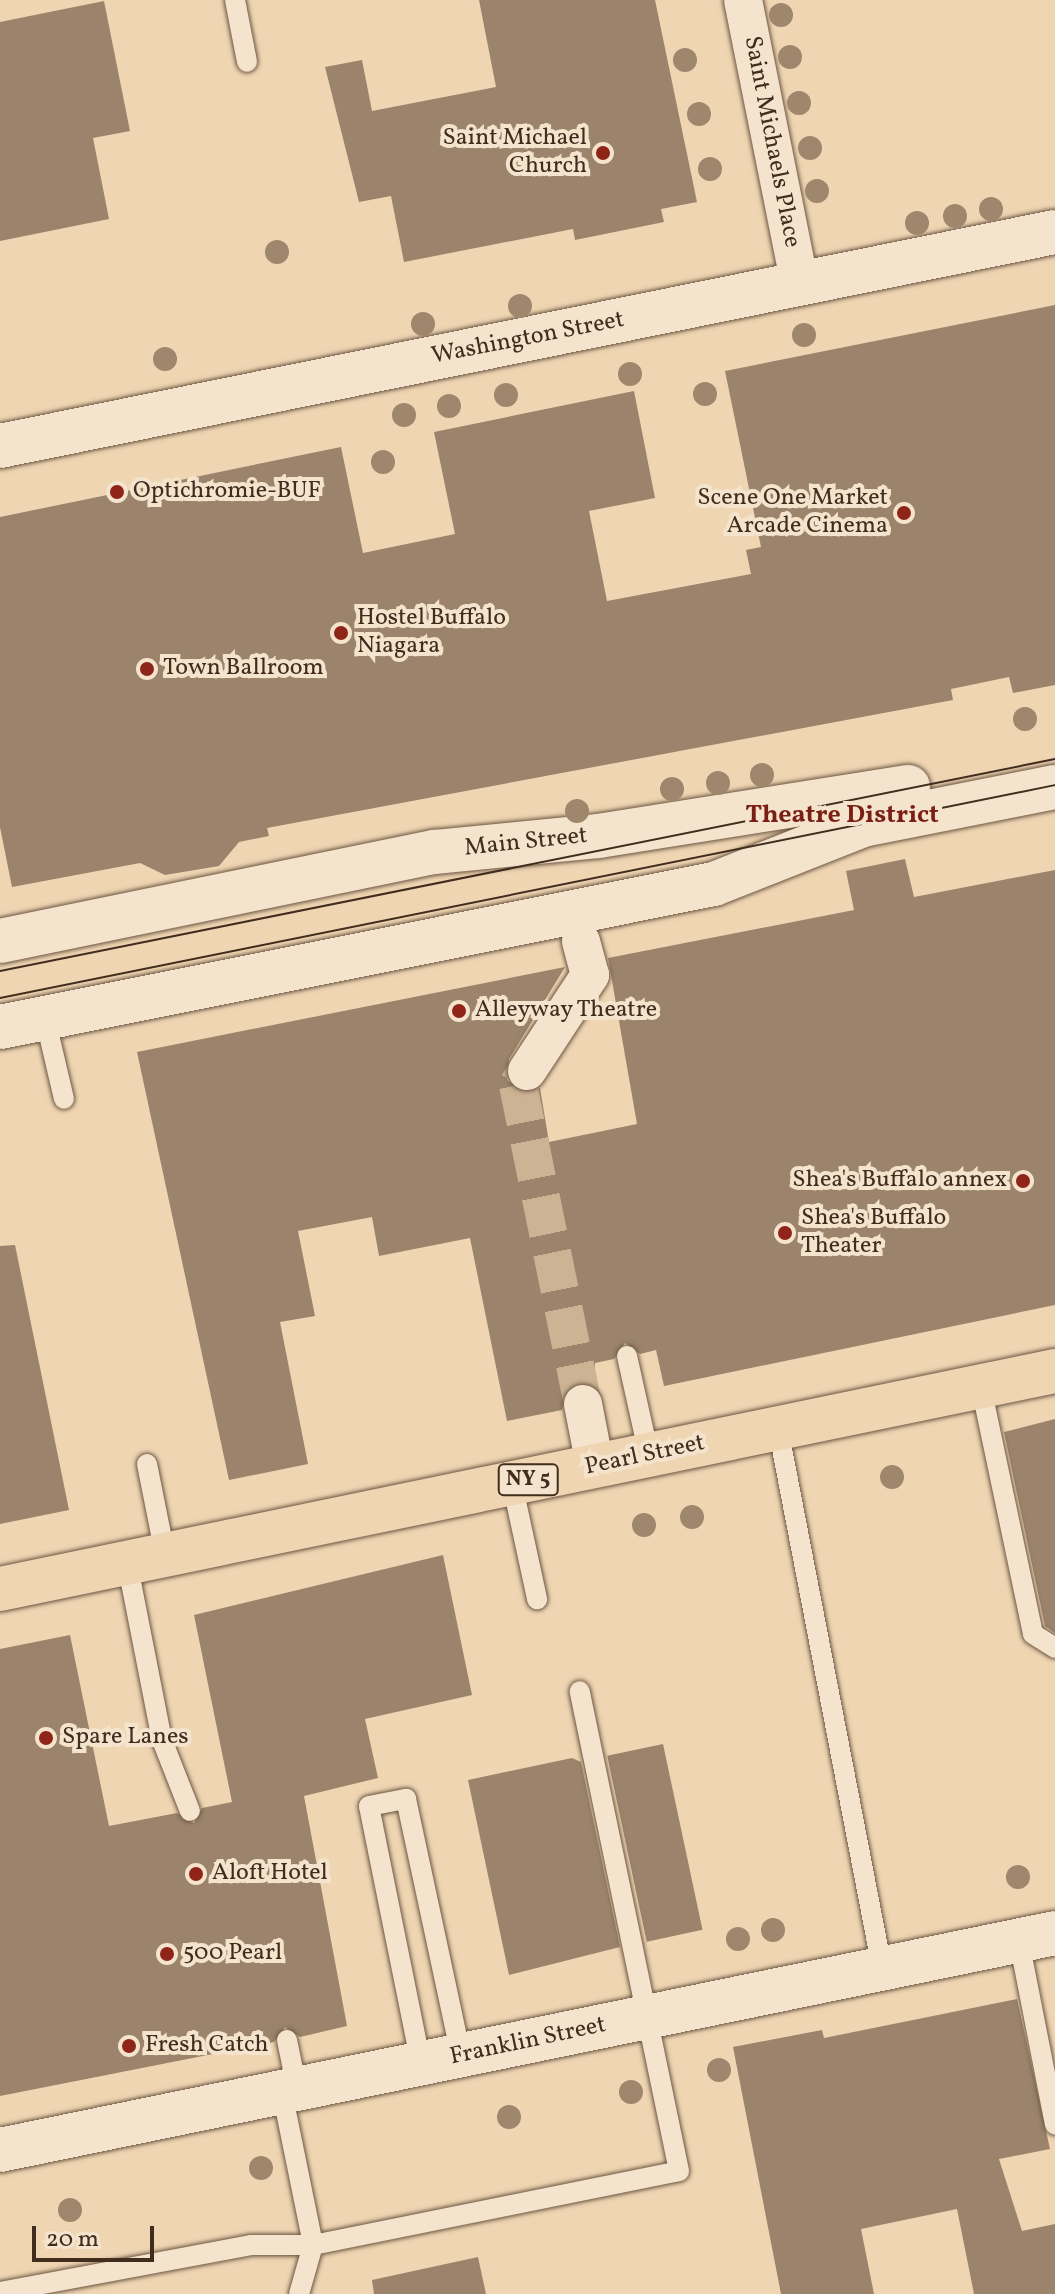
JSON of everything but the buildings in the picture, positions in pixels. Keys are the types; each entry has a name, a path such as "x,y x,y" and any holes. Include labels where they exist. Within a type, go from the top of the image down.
{"main road":[{"name":"Washington Street","path":"0,446 1055,232"},
{"name":"Main Street","path":"0,941 435,852 856,797 1055,757"},
{"path":"0,1027 714,884 863,825 1055,787"},
{"name":"Pearl Street","path":"0,1589 1055,1371"},
{"name":"Franklin Street","path":"0,2150 1037,1937"}],"street":[{"name":"Saint Michaels Place","path":"743,0 800,284"},
{"path":"527,1071 590,975 581,941"},
{"path":"583,1404 595,1466"}],"lane":[{"path":"235,0 247,62"},
{"path":"45,1018 64,1099"},
{"path":"627,1356 649,1455"},
{"path":"981,1387 1033,1634 1055,1648"},
{"path":"778,1428 882,1968"},
{"path":"147,1464 146,1558 162,1740 190,1811"},
{"path":"512,1483 537,1599"},
{"path":"0,2292 251,2245 313,2245 679,2171 580,1691"},
{"path":"406,1799 441,2060 369,1806 406,1799"},
{"path":"1037,1937 1055,2125"},
{"path":"287,2040 289,2091 313,2245 299,2294"}],"tunnel":[{"path":"527,1071 518,1085 583,1404"}],"tram line":[{"path":"0,971 1055,759"},
{"path":"0,998 1055,785"}],"place":[{"name":"Saint Michael Church","path":"603,153"},
{"name":"Optichromie-BUF","path":"117,492"},
{"name":"Scene One Market Arcade Cinema","path":"904,513"},
{"name":"Hostel Buffalo Niagara","path":"341,633"},
{"name":"Town Ballroom","path":"147,669"},
{"name":"Alleyway Theatre","path":"459,1011"},
{"name":"Shea's Buffalo annex","path":"1023,1181"},
{"name":"Shea's Buffalo Theater","path":"785,1233"},
{"name":"Spare Lanes","path":"46,1738"},
{"name":"Aloft Hotel","path":"196,1874"},
{"name":"500 Pearl","path":"167,1954"},
{"name":"Fresh Catch","path":"129,2046"}],"district":[{"name":"Theatre District","path":"842,816"}]}
